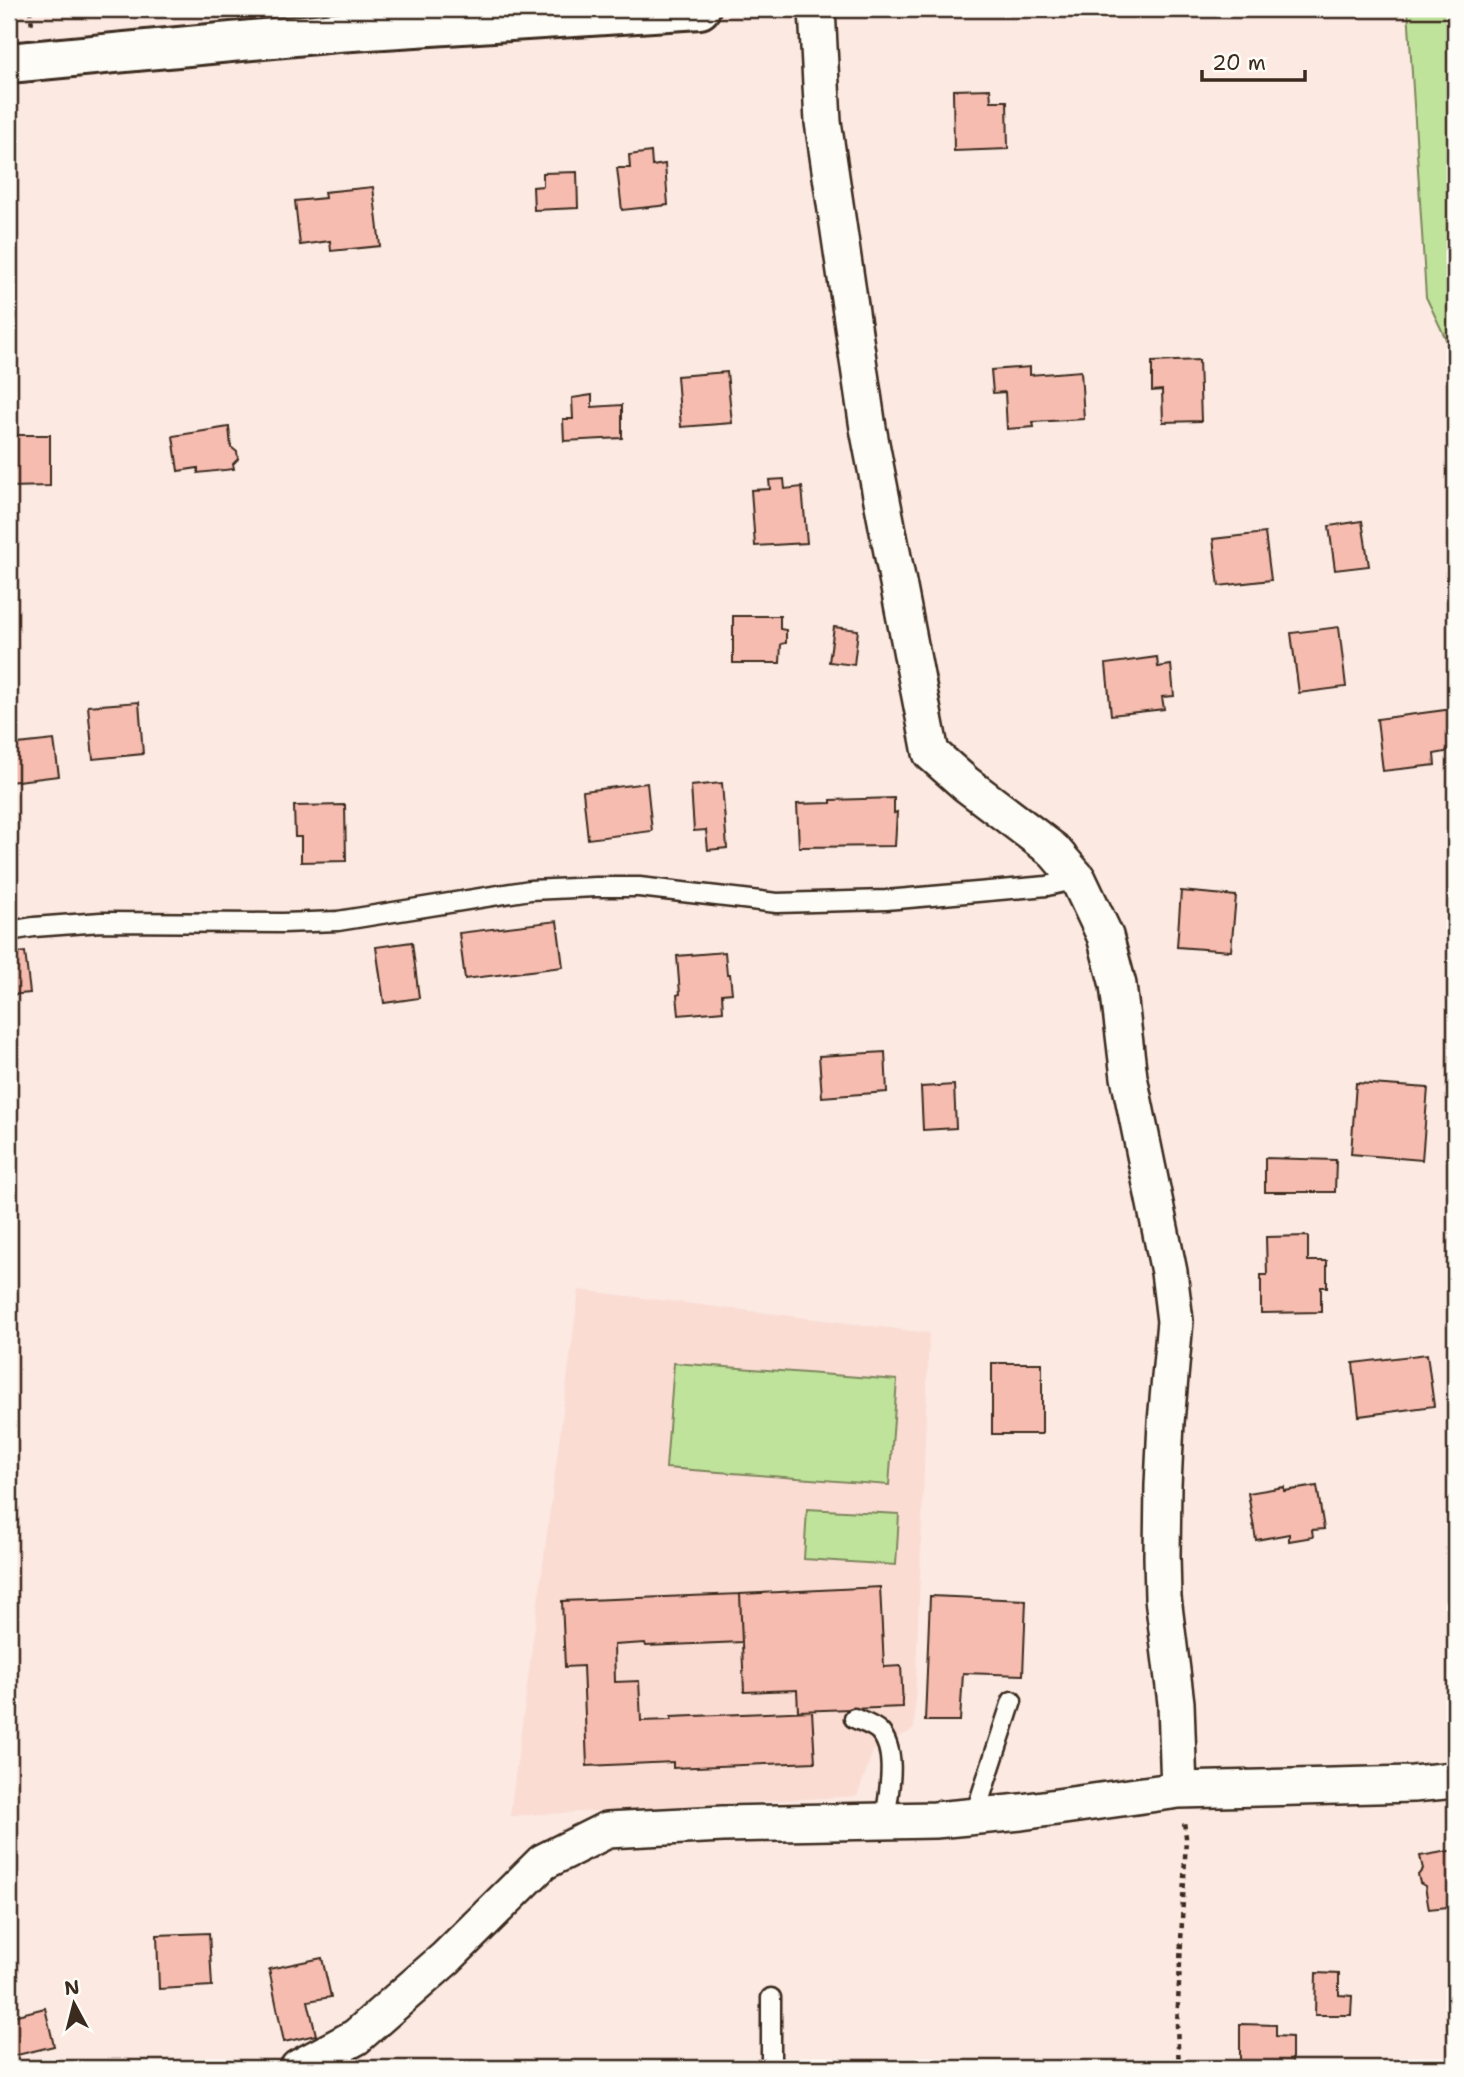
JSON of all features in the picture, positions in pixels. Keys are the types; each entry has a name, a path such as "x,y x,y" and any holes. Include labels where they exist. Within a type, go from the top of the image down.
{"street":[{"path":"9,63 296,35 700,9"},
{"path":"817,9 823,122 868,428 931,753 966,784 1053,850 1078,879 1105,936 1118,985 1129,1077 1169,1272 1175,1321 1165,1434 1162,1556 1163,1598 1176,1703 1179,1790"},
{"path":"298,2068 356,2036 446,1958 543,1862 607,1830 974,1817 1179,1790 1413,1784 1455,1780"}],"lane":[{"path":"9,930 101,922 338,921 516,892 596,887 639,887 777,903 886,900 1047,886 1078,879"},
{"path":"974,1817 1012,1701"},
{"path":"854,1718 878,1730 889,1746 891,1773 885,1821"},
{"path":"771,1998 771,2068"}],"path":[{"path":"1179,1790 1186,1837 1178,2025 1179,2068"}],"shaded area":[{"path":"579,1290 929,1333 914,1729 873,1751 857,1796 510,1816"}],"green space":[{"path":"1408,9 1455,9 1455,358 1426,297"},
{"path":"674,1363 897,1380 889,1485 666,1468"},
{"path":"807,1509 899,1514 896,1565 804,1559"}],"building":[{"path":"990,89 991,101 1007,101 1008,149 954,151 953,90"},
{"path":"651,152 652,166 665,164 668,205 622,210 617,168 630,168 629,155"},
{"path":"577,172 578,208 534,210 533,187 543,186 543,173"},
{"path":"373,187 380,246 331,251 330,241 300,245 295,201 325,198 324,192"},
{"path":"1199,360 1201,421 1163,422 1162,390 1152,391 1152,362"},
{"path":"1030,367 1030,375 1081,371 1084,419 1033,422 1034,427 1007,429 1005,392 993,393 991,370"},
{"path":"727,372 732,423 681,427 677,376"},
{"path":"592,395 592,407 622,405 622,438 564,441 563,419 573,419 572,398"},
{"path":"229,427 231,447 237,452 238,459 233,464 234,469 198,473 198,468 178,471 173,436"},
{"path":"9,435 50,435 50,486 9,487"},
{"path":"784,479 785,489 802,487 807,543 755,546 751,490 770,489 769,480"},
{"path":"1362,521 1369,566 1335,570 1329,526"},
{"path":"1265,533 1271,580 1219,586 1213,539"},
{"path":"733,616 780,616 780,629 786,630 786,643 781,644 780,663 733,663"},
{"path":"834,627 858,630 854,665 829,662"},
{"path":"1339,627 1346,687 1299,693 1291,633"},
{"path":"1157,657 1158,667 1171,665 1174,696 1162,697 1164,709 1111,715 1106,664"},
{"path":"139,702 143,754 93,759 88,706"},
{"path":"1453,709 1455,745 1445,752 1434,754 1435,765 1383,771 1377,719"},
{"path":"54,740 59,776 9,782 9,745"},
{"path":"647,783 652,831 588,839 583,791"},
{"path":"722,783 727,848 708,850 706,830 694,831 691,786"},
{"path":"894,798 894,813 897,812 895,846 799,847 797,804"},
{"path":"345,805 346,861 301,862 301,837 295,837 294,806"},
{"path":"1181,891 1236,896 1231,951 1177,947"},
{"path":"557,921 563,967 465,979 459,933"},
{"path":"412,942 419,998 384,1003 376,947"},
{"path":"25,952 30,993 9,995 9,954"},
{"path":"725,952 732,993 722,994 723,1011 679,1015 677,956"},
{"path":"885,1052 887,1092 822,1097 819,1056"},
{"path":"1356,1083 1428,1088 1422,1160 1351,1154"},
{"path":"954,1085 956,1128 923,1130 921,1087"},
{"path":"1265,1158 1336,1160 1335,1192 1265,1192"},
{"path":"1308,1236 1308,1261 1327,1261 1327,1287 1321,1287 1321,1312 1261,1313 1261,1275 1267,1275 1266,1237"},
{"path":"1427,1354 1434,1406 1359,1416 1353,1363"},
{"path":"992,1363 1042,1363 1042,1434 992,1434"},
{"path":"1317,1486 1324,1529 1312,1530 1313,1537 1289,1541 1289,1534 1256,1540 1248,1493 1284,1487 1284,1491"},
{"path":"880,1587 884,1667 901,1666 903,1707 798,1711 797,1690 744,1692 740,1594"},
{"path":"740,1594 742,1642 614,1645 615,1682 639,1681 641,1721 671,1720 671,1717 812,1711 815,1762 673,1768 673,1762 587,1766 583,1666 565,1667 562,1601"},
{"path":"930,1596 1026,1600 1023,1675 963,1673 960,1721 925,1721"},
{"path":"1455,1850 1455,1910 1448,1907 1429,1909 1425,1886 1420,1883 1418,1875 1423,1869 1420,1856"},
{"path":"209,1933 212,1986 159,1989 157,1935"},
{"path":"322,1958 331,1997 308,2001 316,2035 284,2042 269,1969"},
{"path":"1316,1973 1339,1974 1339,1995 1352,1996 1351,2015 1315,2015"},
{"path":"45,2008 54,2046 9,2057 9,2017"},
{"path":"1240,2024 1276,2025 1276,2036 1292,2037 1292,2068 1240,2068"}]}
